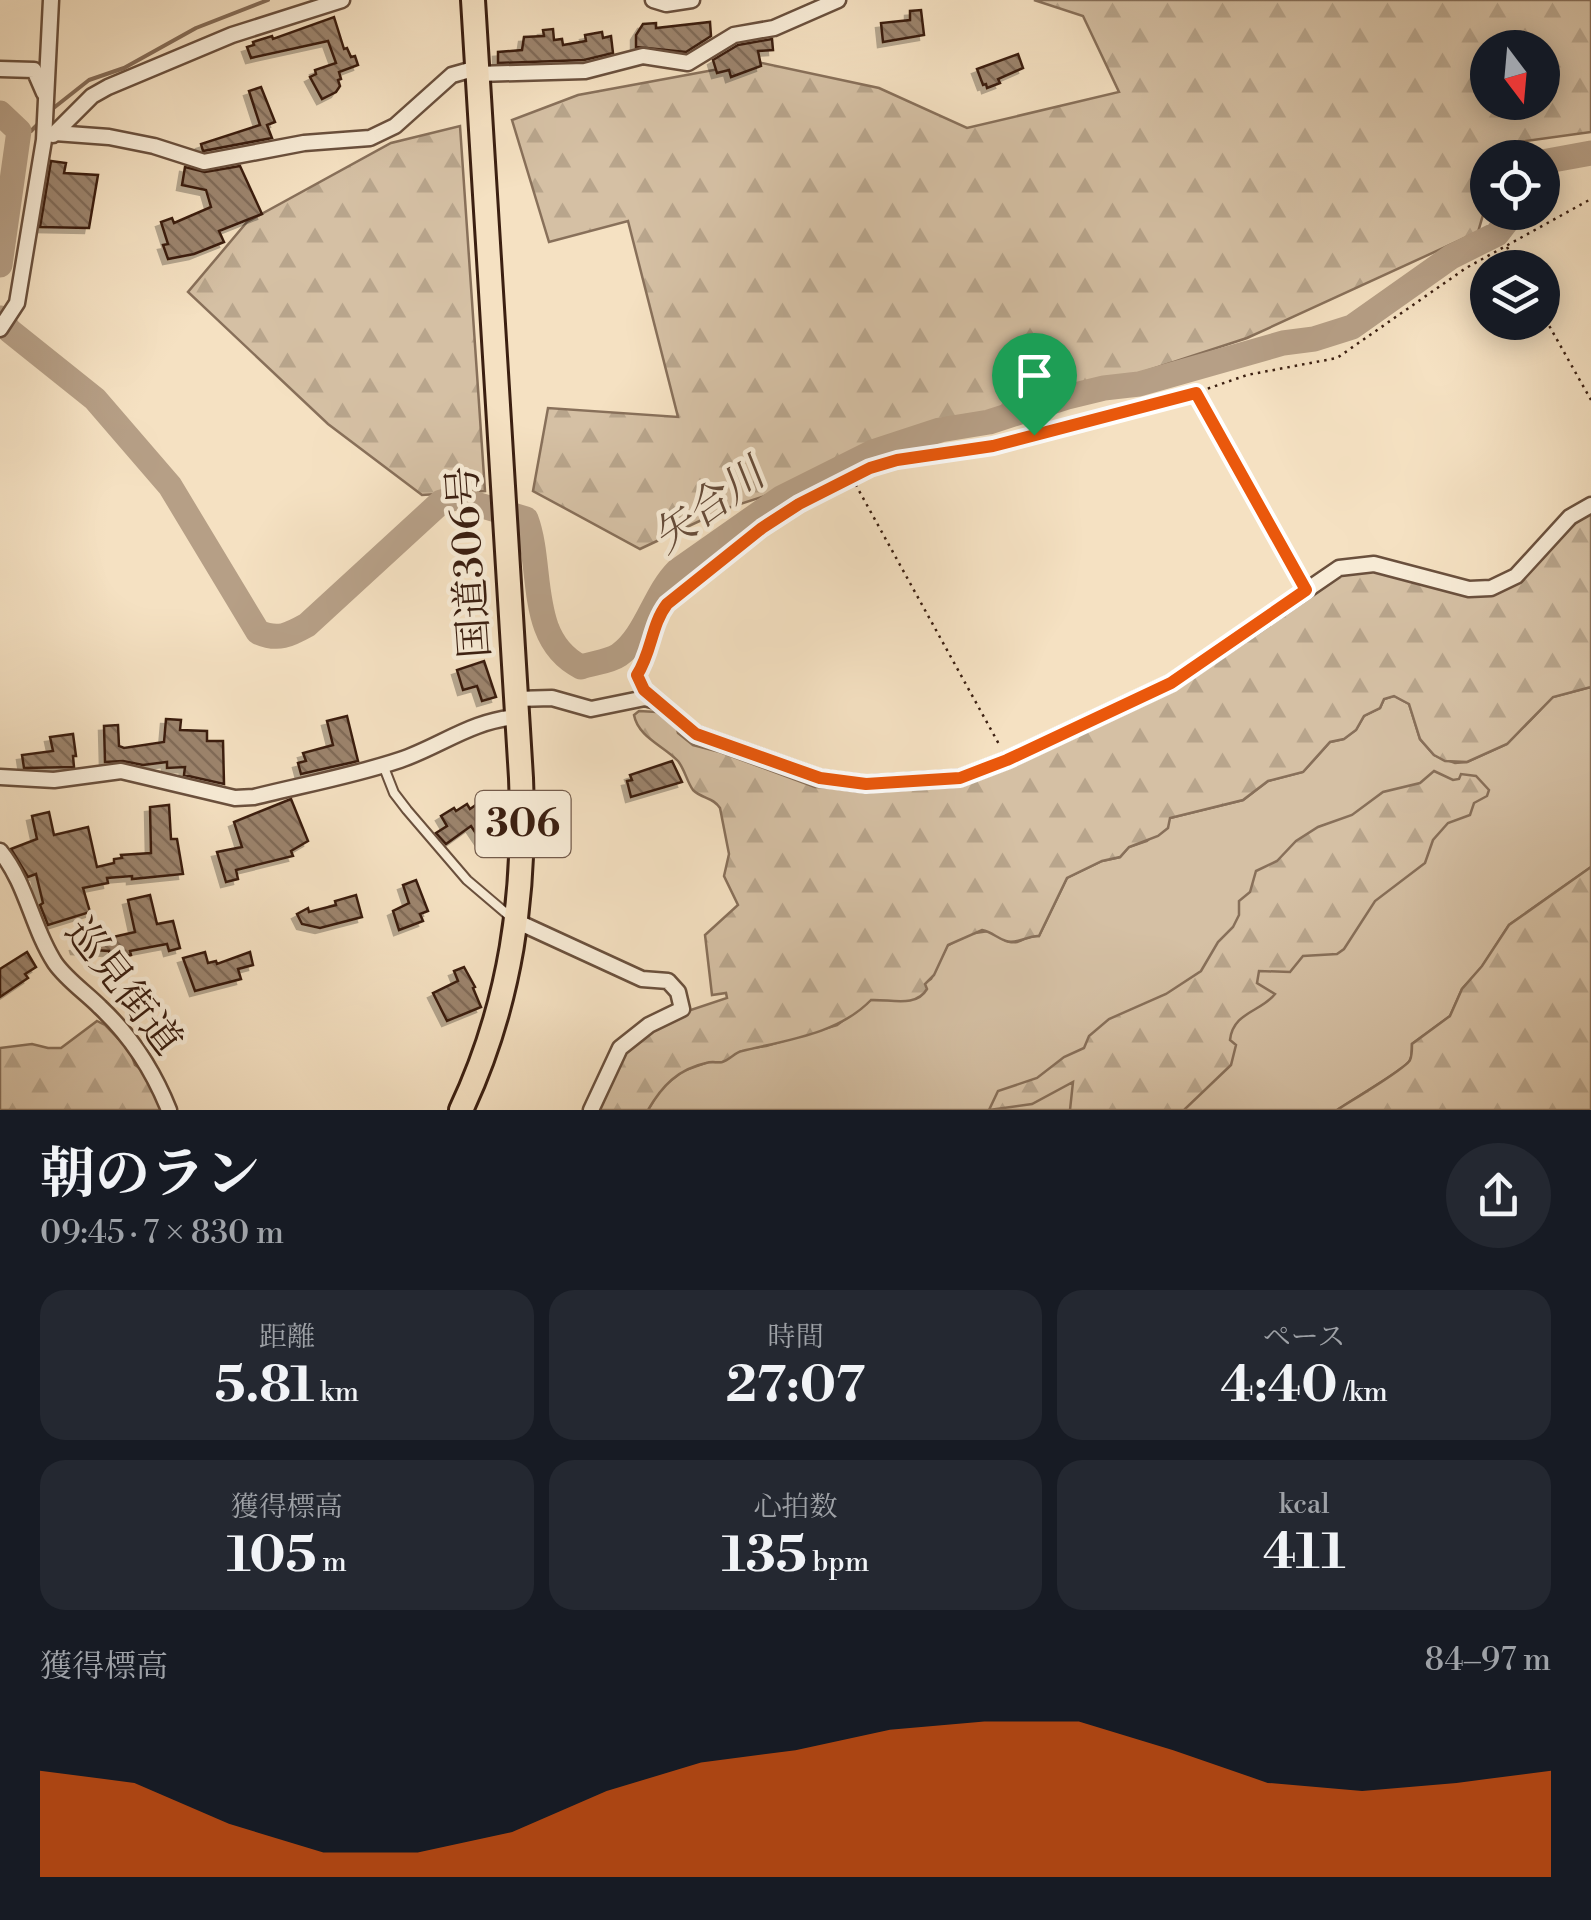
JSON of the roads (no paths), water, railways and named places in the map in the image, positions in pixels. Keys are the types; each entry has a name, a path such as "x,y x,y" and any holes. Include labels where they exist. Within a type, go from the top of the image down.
{"highway":[{"name":"国道306号","path":"462,1110 495,1024 518,922 523,852 473,0"}],"street":[{"path":"1,328 17,303 48,135 51,0"},
{"path":"48,135 108,87 232,35 342,0"},
{"path":"653,0 666,4 692,0"},
{"path":"48,135 109,137 204,162 304,143 370,138 395,126 452,75 477,71 585,71 643,56 688,63 734,34 774,28 838,0"},
{"path":"0,69 34,70 47,101"},
{"path":"0,777 54,780 122,771 243,798 404,759 461,730 552,698 591,709 634,698 656,702 696,734 820,778 866,784 960,778 1171,683 1339,568 1356,563 1374,564 1469,589 1491,588 1516,576 1570,517 1591,505"},
{"name":"巡見街道","path":"0,850 58,967 145,1058 169,1110"},
{"path":"518,922 642,979 668,981 678,992 682,1010 648,1025 620,1048 592,1110"}],"lane":[{"path":"383,765 394,793 467,880 518,922"}],"waterway":[{"path":"51,110 89,80 124,68 196,28 268,0"},
{"name":"矢合川","path":"0,113 19,131 0,265"},
{"path":"19,131 31,131 41,121"},
{"name":"矢合川","path":"1560,159 1591,153"},
{"name":"矢合川","path":"0,318 10,331 95,399 170,486 258,632 283,636 307,625 441,502 456,498 526,519 544,621 564,655 581,667 615,657 628,647 677,571 781,498 873,452 940,430 989,422 1067,397 1139,384 1352,327 1451,257 1500,230"}]}
